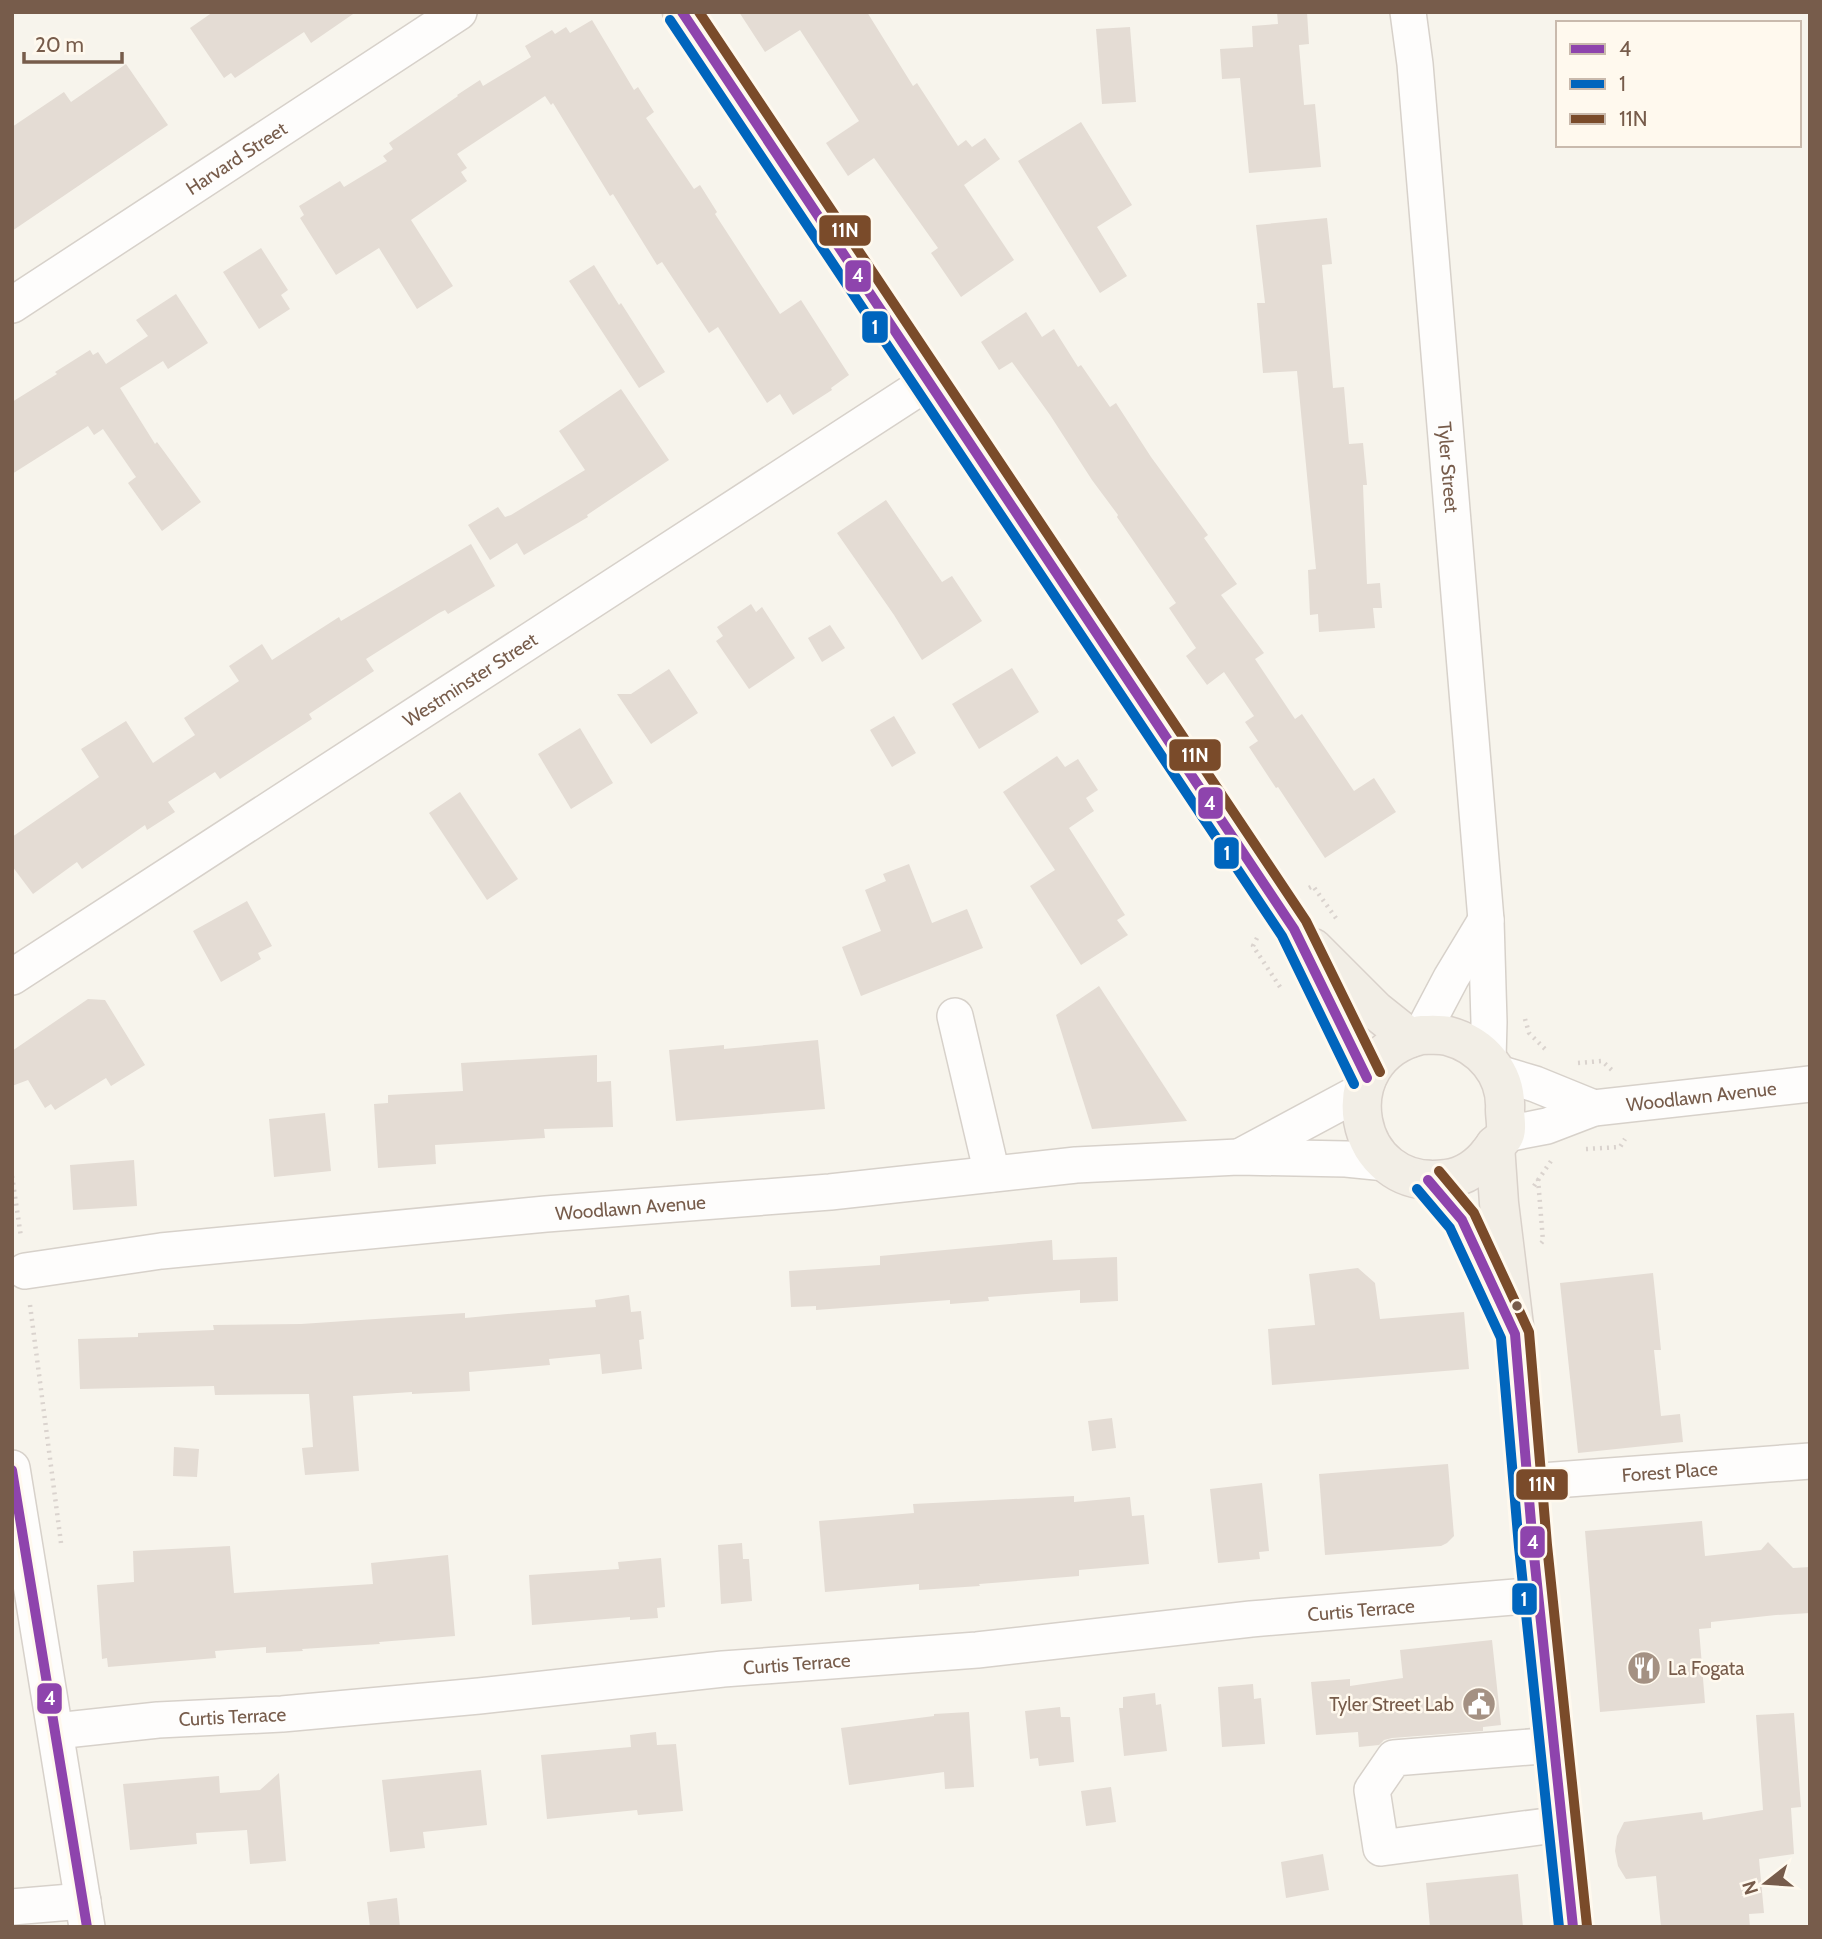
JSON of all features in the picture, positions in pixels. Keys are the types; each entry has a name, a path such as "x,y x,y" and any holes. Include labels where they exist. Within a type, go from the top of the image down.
{"main road":[{"path":"682,12 1294,929 1364,1085"},
{"path":"1294,929 1376,1010 1416,1036"},
{"path":"1501,1140 1484,1161 1467,1173 1448,1179 1428,1180 1405,1175 1386,1163 1373,1149 1364,1130 1360,1111 1364,1085 1377,1060 1392,1047 1416,1036 1446,1035 1469,1044 1493,1066 1506,1097 1501,1140 1499,1203 1515,1334 1538,1595 1573,1927"},
{"path":"1428,1180 1462,1220 1515,1334"}],"street":[{"name":"Harvard Street","path":"12,305 459,12"},
{"name":"Tyler Street","path":"1408,12 1415,64 1486,920 1493,1066"},
{"name":"Westminster Street","path":"12,977 928,382"},
{"path":"1416,1036 1486,920"},
{"path":"955,1016 992,1174"},
{"name":"Woodlawn Avenue","path":"1493,1066 1594,1108"},
{"name":"Woodlawn Avenue","path":"1501,1140 1594,1108 1810,1084"},
{"name":"Woodlawn Avenue","path":"1238,1157 1364,1085"},
{"name":"Woodlawn Avenue","path":"25,1271 161,1251 546,1214 830,1192 1076,1165 1238,1157 1346,1159 1386,1163"},
{"name":"Forest Place","path":"1528,1482 1810,1461"},
{"path":"12,1468 17,1529 56,1731 85,1914 12,1907"},
{"name":"Curtis Terrace","path":"56,1731 158,1720 282,1714 452,1699 723,1669 977,1650 1251,1619 1538,1595"},
{"path":"1554,1745 1394,1758 1372,1790 1381,1848 1562,1824"}],"path":[{"path":"1523,1012 1529,1033 1554,1057"},
{"path":"1533,1189 1558,1151"},
{"path":"12,1176 62,1544"}],"building":[{"path":"213,12 356,12 311,43 304,32 235,78 231,73 224,78 190,28"},
{"path":"739,12 867,12 913,86 917,83 958,146 966,140 972,147 985,138 1000,159 964,185 1014,260 961,297 931,253 938,248 874,158 848,176 826,143 859,121 800,30 765,52"},
{"path":"1277,12 1307,12 1309,44 1299,45 1304,105 1315,104 1321,167 1249,173 1240,78 1222,79 1220,49 1253,47 1252,26 1278,24"},
{"path":"592,20 634,90 638,87 654,112 646,118 694,189 700,185 717,212 715,214 780,314 801,300 849,375 831,388 832,390 793,415 780,394 767,403 718,327 709,333 662,262 657,265 613,194 610,196 553,103 551,105 545,96 457,154 467,168 461,172 467,181 411,220 453,286 417,309 379,248 336,275 300,218 304,215 299,206 340,181 344,187 387,161 383,156 393,149 389,143 457,95 480,80 483,86 531,57 525,46 552,30 555,34 566,27 570,33"},
{"path":"1130,27 1136,102 1102,104 1096,29"},
{"path":"126,64 168,125 12,231 12,127 64,92 71,102"},
{"path":"1081,122 1132,205 1097,227 1127,276 1100,293 1018,161"},
{"path":"1327,218 1332,264 1322,265 1333,388 1344,387 1349,444 1363,443 1367,485 1363,485 1367,584 1380,583 1382,608 1373,608 1375,628 1319,632 1318,614 1310,615 1308,570 1316,569 1297,371 1263,373 1257,303 1265,303 1256,225"},
{"path":"261,248 288,290 281,295 290,309 259,329 223,272"},
{"path":"594,265 665,372 639,388 569,281"},
{"path":"176,294 208,343 168,369 163,361 120,388 155,444 157,442 201,502 162,531 128,483 136,477 103,429 94,435 88,426 12,474 12,402 90,350 93,355 98,352 106,364 148,336 136,320"},
{"path":"1026,312 1042,337 1054,329 1078,367 1081,365 1110,407 1116,403 1151,457 1208,535 1204,538 1237,584 1221,595 1264,653 1255,659 1295,719 1302,714 1354,791 1374,778 1396,812 1325,858 1249,747 1258,741 1245,722 1254,716 1224,672 1207,685 1186,656 1196,648 1169,608 1176,603 1012,362 999,370 981,342"},
{"path":"621,389 669,460 587,515 588,517 524,555 517,543 490,560 468,525 498,507 505,517 511,515 585,470 559,431"},
{"path":"886,500 942,582 952,576 982,621 922,660 837,533"},
{"path":"471,544 495,586 448,614 445,610 439,613 366,659 374,671 309,714 312,719 220,779 215,772 168,802 175,812 147,830 145,825 82,869 77,862 33,894 12,866 12,837 99,777 81,749 126,721 153,763 195,735 184,718 239,681 229,666 262,644 272,660 339,617 341,621"},
{"path":"751,604 756,612 762,607 795,658 749,689 716,641 723,636 717,627"},
{"path":"830,625 845,648 822,662 808,638"},
{"path":"1012,668 1039,712 979,749 952,704"},
{"path":"669,669 698,713 651,744 617,694 631,694"},
{"path":"894,716 916,753 892,767 870,730"},
{"path":"580,728 613,783 571,809 538,754"},
{"path":"1057,756 1065,767 1078,759 1098,790 1086,798 1094,811 1069,828 1125,915 1117,920 1128,935 1081,965 1030,886 1055,870 1003,792"},
{"path":"460,792 518,879 487,900 429,813"},
{"path":"909,864 932,923 967,909 983,948 861,996 842,947 881,931 865,890 886,881 883,874"},
{"path":"247,901 272,946 258,953 261,959 221,982 193,931"},
{"path":"1099,986 1187,1121 1092,1129 1056,1015"},
{"path":"88,999 105,1000 145,1065 111,1086 106,1078 55,1110 51,1104 45,1108 28,1080 12,1086 12,1051"},
{"path":"818,1040 825,1109 676,1121 669,1050 724,1045 724,1049"},
{"path":"597,1055 597,1082 611,1081 613,1127 544,1129 545,1138 435,1145 436,1164 378,1168 374,1104 388,1103 388,1095 463,1091 461,1063"},
{"path":"325,1113 331,1171 274,1177 269,1119"},
{"path":"134,1160 137,1206 73,1210 70,1165"},
{"path":"1052,1240 1053,1260 1117,1257 1118,1301 1080,1303 1080,1290 988,1297 989,1301 950,1304 950,1300 816,1310 816,1306 791,1307 789,1271 880,1265 880,1256"},
{"path":"1358,1268 1375,1283 1380,1319 1464,1312 1469,1369 1272,1385 1268,1329 1315,1325 1309,1274"},
{"path":"1653,1273 1661,1350 1654,1350 1661,1416 1680,1414 1683,1442 1578,1453 1560,1283"},
{"path":"629,1295 631,1312 641,1311 644,1339 639,1340 642,1369 602,1374 600,1354 549,1359 550,1365 469,1372 470,1391 353,1396 359,1471 305,1475 302,1448 313,1447 309,1394 215,1395 214,1386 80,1389 78,1339 214,1330 213,1325 301,1324 465,1313 465,1318 596,1307 595,1300"},
{"path":"1112,1418 1116,1448 1092,1451 1088,1421"},
{"path":"174,1447 199,1449 197,1477 173,1476"},
{"path":"1448,1464 1454,1536 1447,1543 1441,1546 1325,1555 1319,1474"},
{"path":"1262,1483 1269,1551 1259,1552 1260,1559 1218,1563 1210,1489"},
{"path":"1074,1496 1074,1502 1130,1497 1132,1516 1144,1515 1149,1564 1079,1570 1079,1576 979,1584 980,1586 919,1590 919,1584 825,1592 819,1521 914,1513 913,1504"},
{"path":"1702,1521 1705,1556 1761,1550 1768,1542 1793,1568 1810,1567 1810,1613 1711,1622 1711,1628 1699,1629 1705,1703 1600,1712 1585,1531"},
{"path":"742,1543 743,1559 749,1559 752,1601 721,1604 718,1545"},
{"path":"230,1546 234,1593 373,1584 371,1563 448,1555 455,1636 302,1649 303,1651 266,1653 266,1647 215,1651 216,1658 108,1667 107,1658 102,1659 97,1585 134,1582 133,1551"},
{"path":"661,1558 665,1607 657,1608 658,1618 630,1620 630,1617 532,1625 529,1575 619,1569 618,1562"},
{"path":"1492,1640 1501,1725 1483,1727 1483,1731 1392,1738 1379,1745 1359,1747 1358,1732 1316,1735 1311,1682 1350,1679 1350,1686 1403,1678 1400,1650"},
{"path":"1253,1684 1254,1699 1261,1698 1265,1744 1222,1747 1218,1687"},
{"path":"1155,1693 1156,1705 1161,1704 1167,1751 1124,1756 1119,1708 1123,1708 1123,1697"},
{"path":"1060,1707 1061,1717 1070,1717 1074,1762 1039,1766 1038,1758 1030,1759 1025,1711"},
{"path":"969,1712 974,1787 945,1789 944,1772 849,1785 841,1728 934,1714"},
{"path":"1794,1713 1801,1807 1791,1808 1794,1854 1759,1859 1764,1913 1749,1914 1750,1927 1661,1927 1656,1876 1626,1879 1618,1866 1615,1851 1617,1836 1624,1822 1702,1812 1703,1820 1763,1810 1756,1715"},
{"path":"656,1732 657,1745 676,1744 683,1811 638,1815 637,1810 547,1819 541,1755 631,1747 630,1735"},
{"path":"481,1770 487,1825 423,1832 425,1848 390,1852 382,1780"},
{"path":"279,1773 286,1861 250,1864 247,1830 196,1833 197,1844 130,1850 123,1784 219,1776 220,1793 260,1790"},
{"path":"1111,1787 1116,1822 1086,1826 1081,1791"},
{"path":"1323,1854 1329,1890 1286,1898 1281,1862"},
{"path":"1518,1874 1523,1927 1430,1927 1426,1883"},
{"path":"397,1898 400,1927 370,1927 367,1902"}],"transit line":[{"name":"4","path":"682,12 1294,929 1367,1078"},
{"name":"11N","path":"699,12 1306,921 1380,1072"},
{"name":"1","path":"670,20 1282,936 1354,1084"},
{"name":"11N","path":"1439,1171 1474,1213 1529,1332 1547,1545 1587,1926"},
{"name":"4","path":"1428,1180 1462,1220 1515,1334 1533,1546 1573,1927"},
{"name":"1","path":"1417,1189 1450,1228 1501,1338 1519,1547 1559,1927"},
{"name":"4","path":"12,1470 87,1927"}],"place":[{"name":"La Fogata","path":"1644,1668"},
{"name":"Tyler Street Lab","path":"1479,1704"}]}
